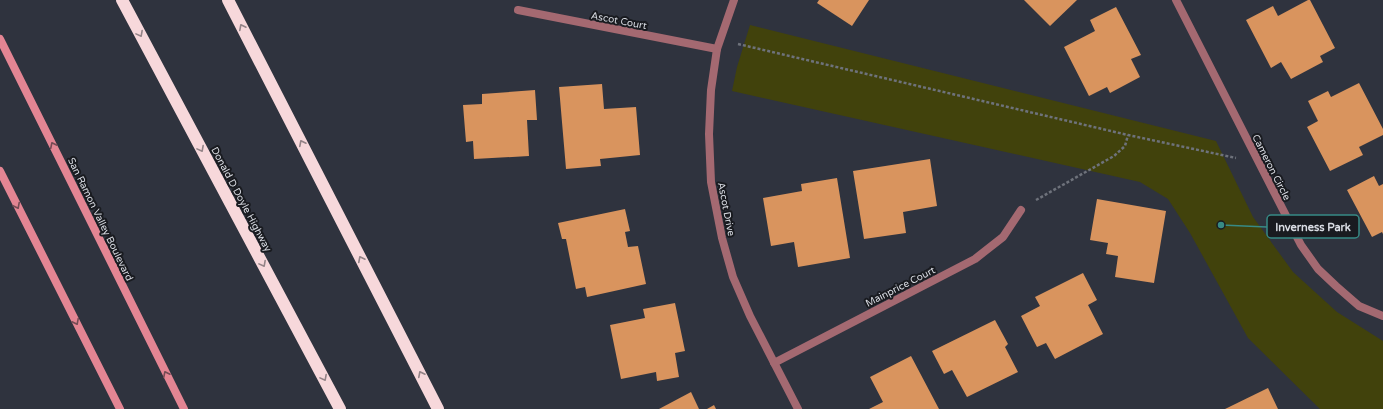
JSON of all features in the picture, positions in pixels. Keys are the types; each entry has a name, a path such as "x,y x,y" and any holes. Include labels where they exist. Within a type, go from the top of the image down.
{"highway":[{"name":"Donald D Doyle Highway","path":"122,0 340,409"},
{"path":"228,0 438,409"}],"main road":[{"name":"San Ramon Valley Boulevard","path":"0,39 184,409"},
{"path":"0,171 120,409"}],"street":[{"name":"Ascot Drive","path":"734,0 717,49 711,90 709,134 711,182 722,238 733,277 750,316 798,409"},
{"name":"Cameron Circle","path":"1176,0 1301,245 1318,269 1336,286 1360,306 1383,316"},
{"name":"Ascot Court","path":"518,10 717,49"},
{"name":"Mainprice Court","path":"774,363 975,259 1003,237 1021,210"}],"path":[{"path":"720,40 1128,135 1259,163"},
{"path":"1021,210 1114,156 1125,146 1128,135"}],"shaded area":[{"path":"750,25 1216,141 1253,217 1293,272 1337,312 1383,341 1383,409 1320,409 1248,338 1190,233 1168,199 1140,182 732,91 737,67"}],"building":[{"path":"819,0 869,0 852,26 817,3"},
{"path":"1024,0 1077,0 1050,26"},
{"path":"1310,0 1335,48 1320,56 1323,62 1291,79 1281,62 1271,68 1246,20 1273,6 1278,16"},
{"path":"1116,7 1141,55 1131,59 1140,77 1110,93 1107,87 1089,96 1064,47 1095,31 1090,20"},
{"path":"1359,83 1383,129 1383,135 1359,147 1363,155 1330,171 1307,127 1318,121 1308,101 1328,91 1331,97"},
{"path":"602,84 604,109 636,107 640,155 600,159 601,166 566,169 559,87"},
{"path":"535,90 537,120 527,120 529,156 474,159 473,141 466,142 463,105 482,104 482,94"},
{"path":"930,159 937,206 903,212 906,233 864,239 853,171"},
{"path":"1374,176 1379,186 1383,184 1383,234 1382,232 1372,237 1347,190"},
{"path":"837,178 850,258 798,267 794,242 771,246 763,198 802,191 801,184"},
{"path":"1097,199 1166,211 1154,283 1115,277 1118,256 1106,254 1108,243 1090,240"},
{"path":"625,209 630,231 625,232 628,247 638,246 646,284 587,297 585,287 576,289 566,239 562,239 558,223"},
{"path":"1083,273 1097,300 1088,305 1103,334 1055,359 1046,343 1037,347 1021,316 1040,306 1035,297"},
{"path":"675,303 685,351 675,353 679,377 657,381 656,372 621,379 610,325 645,318 643,309"},
{"path":"995,320 1008,344 1005,347 1018,372 967,397 952,370 944,374 932,351"},
{"path":"911,356 939,409 869,409 883,402 870,377"},
{"path":"1268,388 1278,409 1225,409"},
{"path":"691,392 699,409 659,409"},
{"path":"714,405 716,409 707,409"}],"place":[{"name":"Inverness Park","path":"1221,225"}]}
